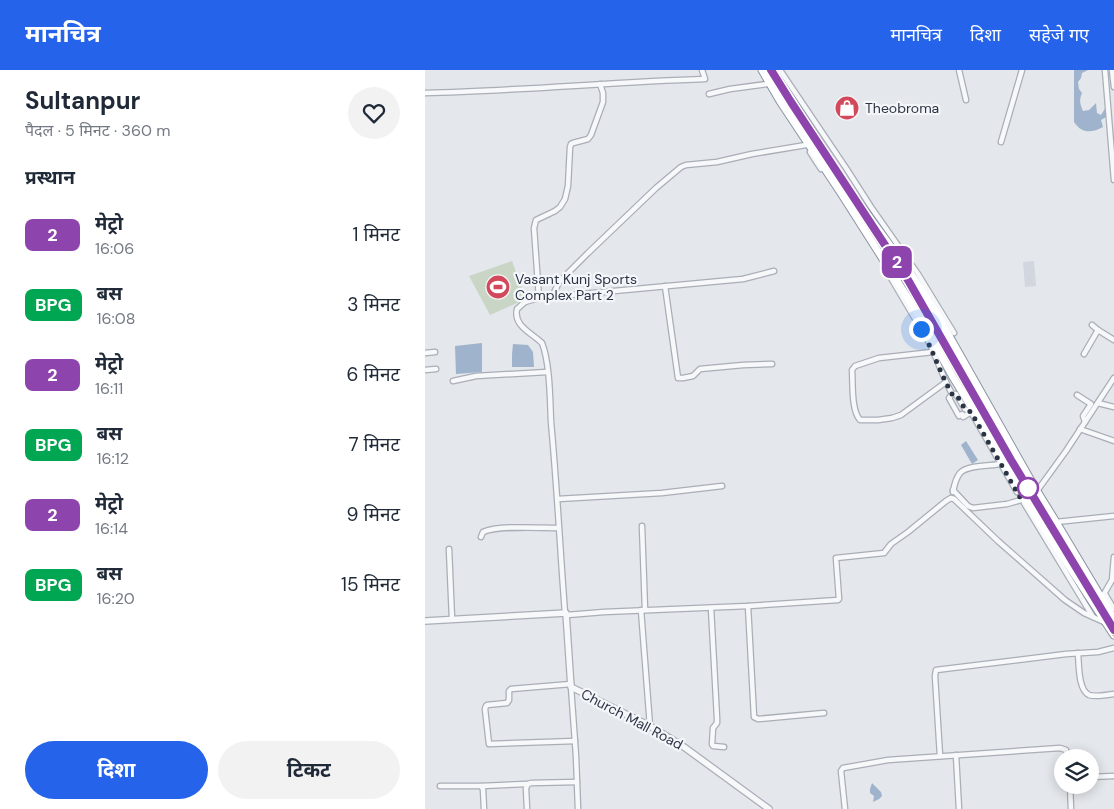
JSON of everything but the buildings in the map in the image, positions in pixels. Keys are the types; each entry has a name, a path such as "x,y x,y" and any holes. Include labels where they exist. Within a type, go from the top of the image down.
{"highway":[{"path":"761,70 918,314 1023,499 1114,635"},
{"path":"773,70 848,188 913,277 935,311 1002,431 1103,596 1114,619"},
{"path":"990,438 1002,431"}],"street":[{"path":"425,93 705,79 701,70"},
{"path":"761,70 767,84 815,160 853,215 909,308 930,344 952,394 956,394 965,409 971,412 1093,617"},
{"path":"781,70 871,207 918,274 954,333"},
{"path":"959,70 966,100"},
{"path":"1001,142 1022,70"},
{"path":"1105,70 1114,180"},
{"path":"1112,70 1114,87"},
{"path":"539,298 535,222 558,209 565,199 568,186 570,147 573,143 588,139 591,135 603,102 600,84"},
{"path":"709,94 767,84"},
{"path":"552,296 559,282 588,253 656,188 679,169 686,165 717,162 806,145"},
{"path":"566,614 547,372 542,343 523,328 516,314 517,309 529,301 552,296 750,278 774,271"},
{"path":"665,286 677,378 693,376 700,370 772,364"},
{"path":"1092,325 1114,340"},
{"path":"1084,354 1098,330"},
{"path":"425,352 435,352"},
{"path":"933,352 879,358 855,366 852,370 857,418 866,420 892,418 901,415 946,382"},
{"path":"425,370 436,369"},
{"path":"453,381 476,376 547,372"},
{"path":"1037,491 1114,378"},
{"path":"952,394 949,398 959,416 962,414 963,417 971,412"},
{"path":"1077,395 1091,404 1083,416 1085,422"},
{"path":"1098,403 1114,407"},
{"path":"1081,429 1114,441"},
{"path":"425,621 711,608 839,600 837,558 884,553 891,544 951,498 959,474 964,470 973,467 1001,464"},
{"path":"558,499 662,493 722,486"},
{"path":"953,490 968,506 973,508 1007,504 1023,499"},
{"path":"951,498 1065,600 1084,613 1106,623"},
{"path":"1056,522 1114,516"},
{"path":"642,526 643,610 650,726"},
{"path":"481,537 483,532 489,530 558,528"},
{"path":"449,549 452,619"},
{"path":"1114,556 1112,580 1103,596 1114,609"},
{"path":"748,606 754,717 758,719 824,713"},
{"path":"711,608 717,718 717,723 713,728 712,744 713,746 724,747"},
{"name":"Church Mall Road","path":"566,614 571,685 684,746 769,809"},
{"path":"941,756 936,670 1097,652 1114,648"},
{"path":"1078,653 1081,683 1086,692 1091,696 1114,694"},
{"path":"575,741 489,744 486,706 507,703 511,688 571,685 575,741 577,782 577,809"},
{"path":"845,809 842,768 888,760 1063,749"},
{"path":"956,756 959,809"},
{"path":"1099,776 1114,776"},
{"path":"527,809 526,788 529,783 577,782"},
{"path":"440,786 526,784"},
{"path":"481,786 483,789 484,809"},
{"path":"1071,794 1071,809"}],"shaded area":[{"path":"1034,261 1036,286 1025,287 1023,262"}],"green space":[{"name":"Vasant Kunj Sports Complex Part 2","path":"512,261 526,299 490,315 469,276"}],"water":[{"path":"1074,70 1088,70 1082,73 1078,82 1082,93 1080,102 1083,111 1089,110 1096,103 1097,113 1101,115 1106,107 1106,117 1101,120 1103,127 1099,129 1087,131 1080,129 1074,122"},
{"path":"505,285 508,293 493,299 490,290"},
{"path":"482,343 482,372 456,374 455,346"},
{"path":"513,344 528,345 533,352 534,367 512,367"},
{"path":"966,441 978,460 972,464 961,445"},
{"path":"872,783 881,792 882,796 873,802 874,796 870,793"}],"railway":[{"path":"769,70 789,104 913,292 998,442 1114,635"}],"metro line":[{"name":"2","path":"771,70 908,280 1011,460 1114,630"}],"place":[{"name":"Theobroma","path":"847,108"},
{"name":"Vasant Kunj Sports Complex Part 2","path":"498,287"}],"route":[{"path":"921,329 930,344 952,394 956,394 965,409 971,412 1021,499 1025,498 1028,488"}]}
